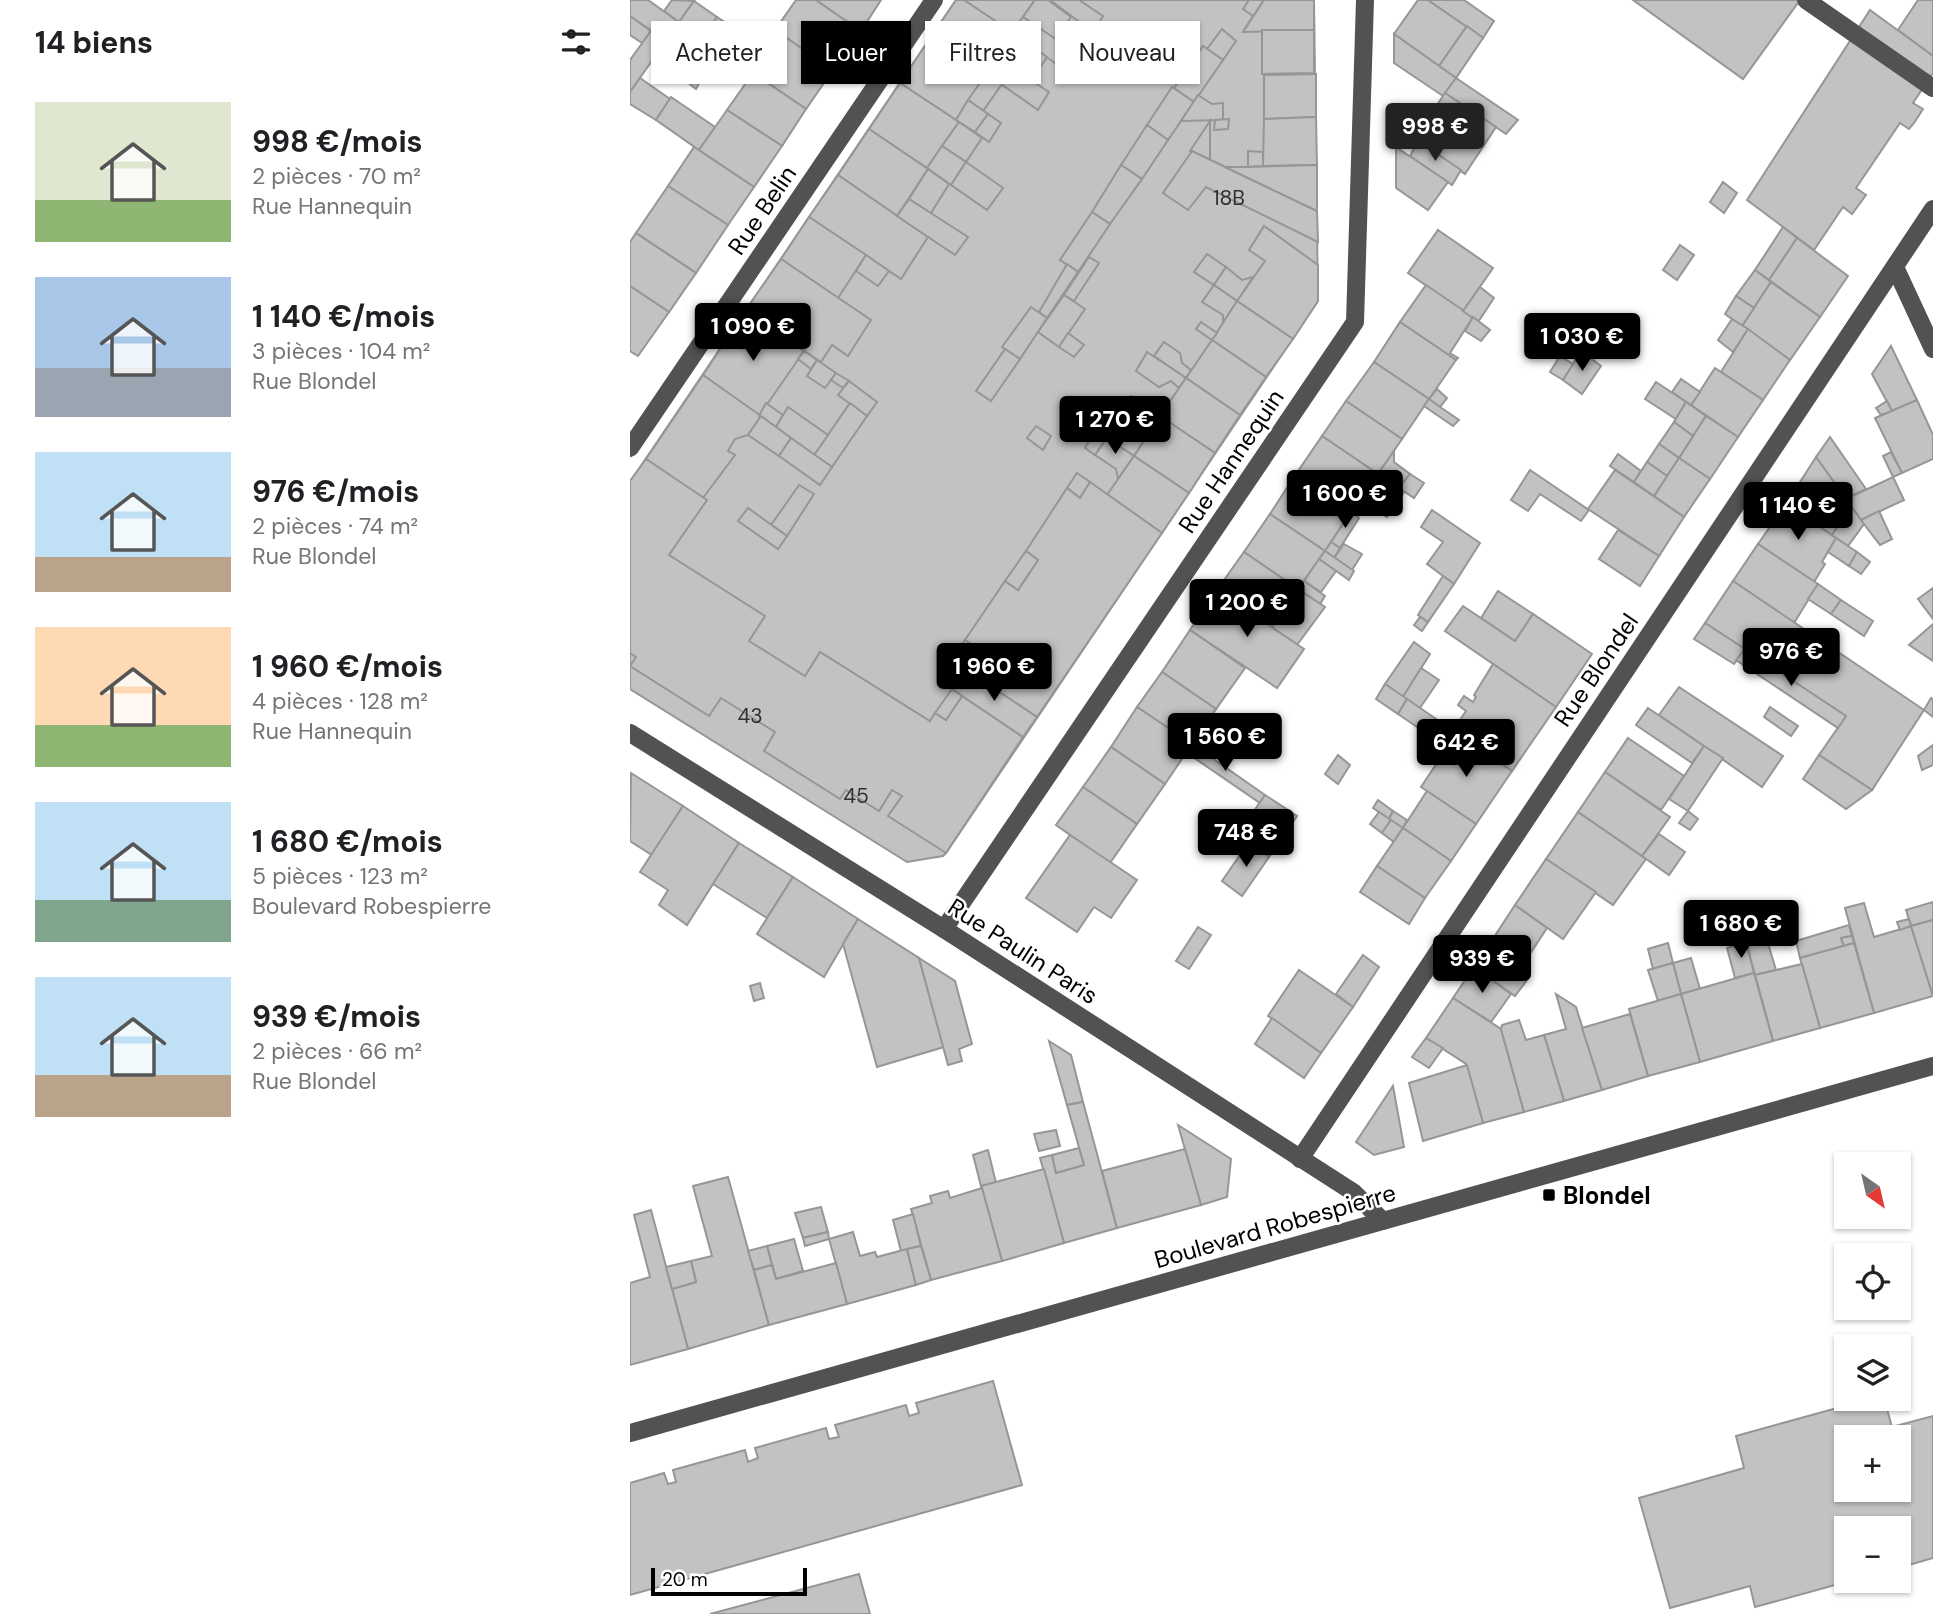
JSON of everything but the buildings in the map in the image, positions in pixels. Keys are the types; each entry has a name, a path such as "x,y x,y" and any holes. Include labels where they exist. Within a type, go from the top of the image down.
{"street":[{"name":"Rue Belin","path":"630,448 934,0"},
{"name":"Rue Hannequin","path":"944,929 1355,322 1364,0"},
{"path":"1806,0 1933,89"},
{"name":"Rue Blondel","path":"1300,1159 1933,209"},
{"path":"1895,267 1933,349"},
{"name":"Rue Paulin Paris","path":"630,733 944,929 1353,1192 1383,1221"},
{"name":"Boulevard Robespierre","path":"630,1433 1933,1066"}],"place":[{"name":"Blondel","path":"1549,1195"}]}
